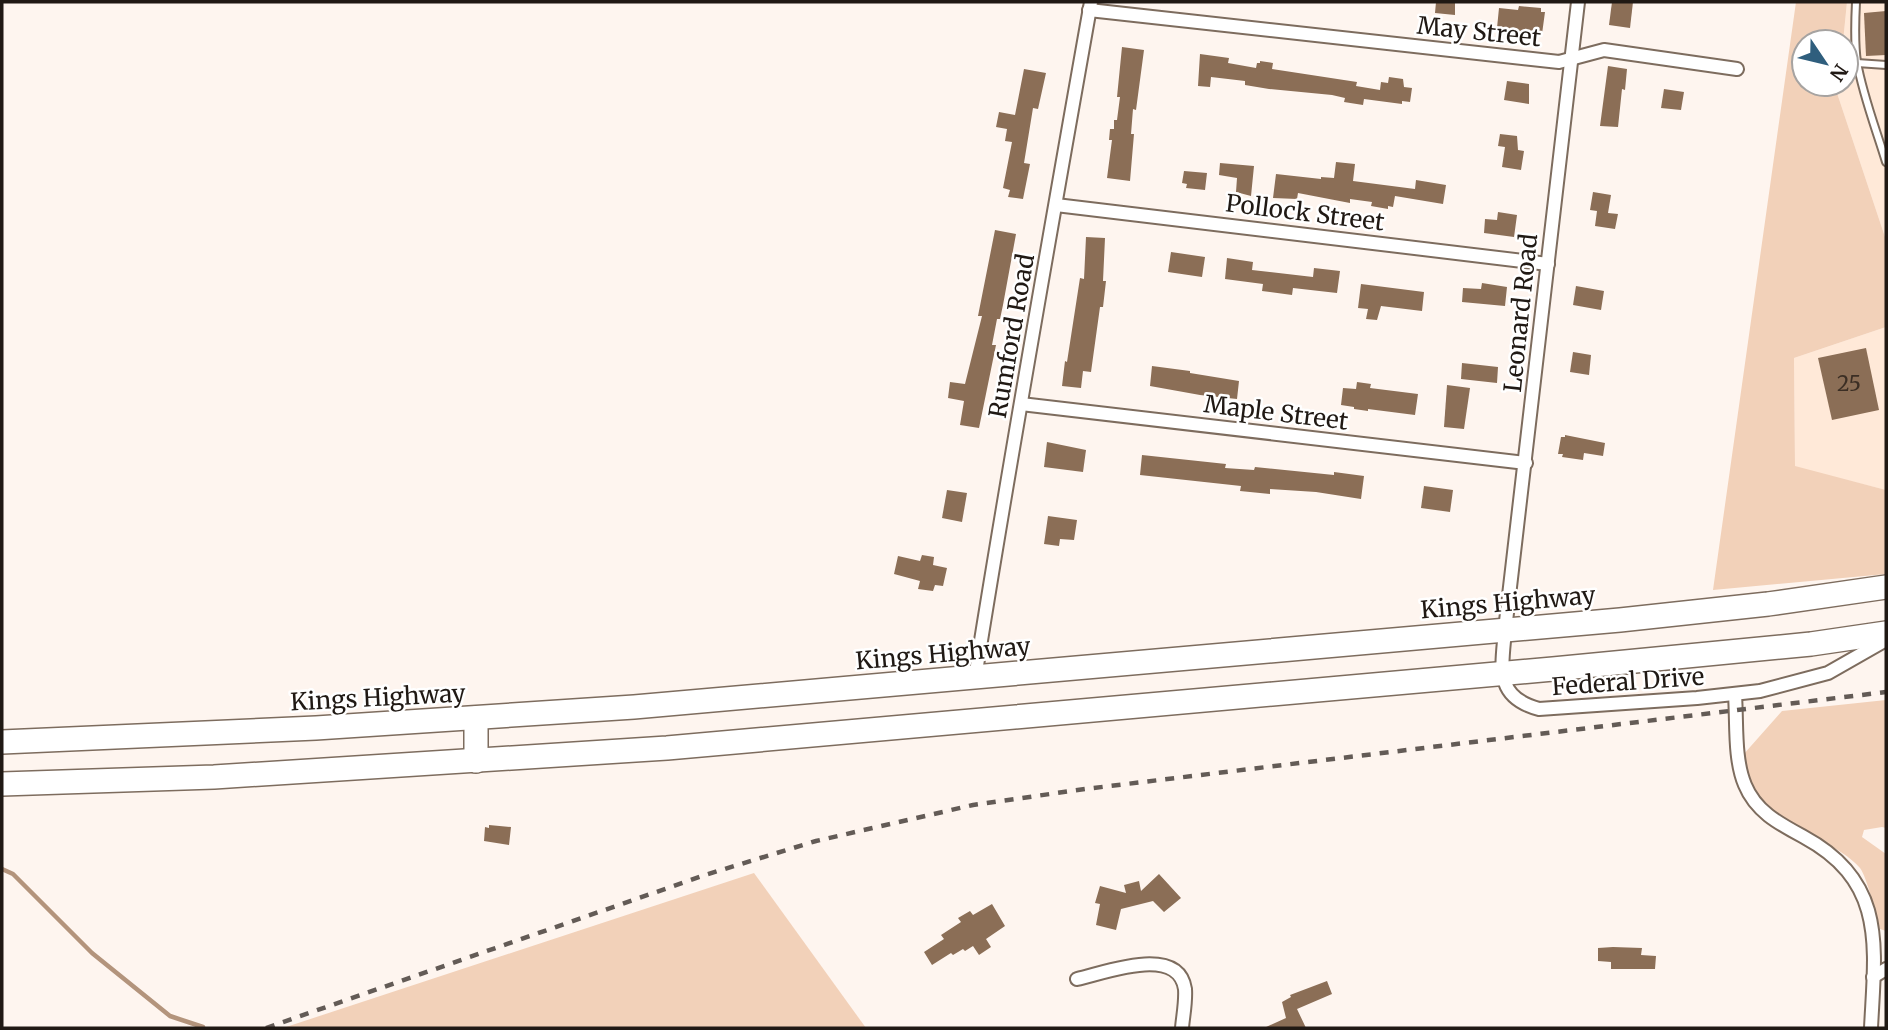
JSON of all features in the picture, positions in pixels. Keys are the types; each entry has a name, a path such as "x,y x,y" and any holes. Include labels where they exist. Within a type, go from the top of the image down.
{"highway":[{"name":"Kings Highway","path":"2,742 476,718 634,707 1505,630 1768,604 1886,587"},
{"path":"2,784 214,777 476,761 931,726 1811,644 1886,633"},
{"path":"476,718 476,761"}],"street":[{"name":"Leonard Road","path":"1505,630 1578,2"},
{"name":"May Street","path":"1090,6 1559,62 1604,50 1737,69"},
{"name":"Rumford Road","path":"975,678 1090,6"},
{"name":"Pollock Street","path":"1056,205 1548,264"},
{"name":"Maple Street","path":"1021,404 1526,463"},
{"path":"1502,673 1505,630"},
{"name":"Federal Drive","path":"1502,673 1503,682 1517,699 1539,709 1735,695 1828,673 1886,640"},
{"name":"Federal Drive","path":"1735,695 1740,771 1754,802 1766,814 1824,848 1839,861 1852,876 1870,913 1873,933 1871,1028"},
{"path":"1077,979 1149,963 1169,967 1177,973 1184,986 1182,1028"},
{"path":"1873,977 1886,970"}],"lane":[{"path":"1855,28 1856,2"},
{"path":"1860,63 1886,65"},
{"path":"1860,74 1886,162"}],"shaded area":[{"path":"1796,2 1847,2 1844,28 1792,28"},
{"path":"1847,2 1886,2 1886,240 1839,98 1860,98 1860,28 1844,28"},
{"path":"1790,45 1790,98 1839,98 1886,240 1886,327 1794,358 1795,466 1886,490 1886,574 1713,590"},
{"path":"1886,327 1886,490 1795,467 1794,358"},
{"path":"1886,700 1886,828 1864,830 1862,837 1886,854 1886,931 1880,929 1860,868 1833,847 1785,823 1758,802 1749,787 1743,755 1782,711"},
{"path":"754,873 866,1028 283,1028"}],"building":[{"path":"1436,2 1455,2 1455,15 1435,13"},
{"path":"1612,2 1633,2 1630,28 1609,25"},
{"path":"1519,6 1541,8 1541,12 1545,12 1542,34 1538,33 1537,37 1516,35 1516,30 1497,28 1499,8 1518,10"},
{"path":"1886,11 1886,55 1866,56 1864,13"},
{"path":"1122,47 1144,50 1136,110 1133,109 1130,181 1107,178 1112,140 1109,140 1110,129 1114,129 1114,120 1117,120 1120,97 1117,97"},
{"path":"1200,54 1229,58 1228,63 1256,68 1260,61 1273,63 1272,69 1357,82 1356,86 1380,90 1381,82 1388,83 1389,77 1403,79 1404,87 1412,88 1410,102 1402,101 1402,104 1364,99 1363,105 1344,102 1345,98 1332,95 1269,89 1245,85 1245,81 1211,77 1210,87 1198,86"},
{"path":"1608,66 1627,69 1618,127 1600,126"},
{"path":"1024,69 1046,73 1038,109 1033,108 1024,163 1030,164 1023,199 1008,197 1010,190 1003,188 1012,142 1005,141 1007,129 996,127 999,112 1015,115"},
{"path":"1507,81 1529,84 1529,104 1504,100"},
{"path":"1664,89 1684,92 1681,110 1661,108"},
{"path":"1500,134 1517,136 1518,150 1524,151 1521,170 1502,167 1505,147 1498,146"},
{"path":"1336,162 1355,164 1353,181 1415,189 1416,180 1446,185 1443,204 1395,196 1393,207 1388,206 1388,209 1371,206 1372,202 1350,199 1350,203 1298,193 1297,199 1273,198 1276,174 1334,178"},
{"path":"1220,163 1254,166 1251,196 1236,192 1237,178 1219,175"},
{"path":"1184,171 1207,173 1205,190 1186,188 1187,184 1182,183"},
{"path":"1593,192 1611,195 1608,213 1618,214 1615,229 1595,226 1597,211 1590,210"},
{"path":"1498,212 1517,215 1514,237 1484,233 1485,219 1497,220"},
{"path":"995,230 1016,234 1000,319 997,319 992,345 996,345 979,428 960,425 964,401 948,398 950,382 965,384 982,316 978,316"},
{"path":"1086,237 1105,238 1103,281 1106,281 1091,372 1083,371 1081,388 1062,386 1080,278 1084,279"},
{"path":"1171,252 1205,257 1202,277 1168,272"},
{"path":"1227,258 1253,262 1252,270 1313,277 1314,268 1340,271 1337,293 1293,288 1292,295 1262,291 1263,284 1225,279"},
{"path":"1482,283 1507,287 1505,306 1462,302 1463,288 1481,289"},
{"path":"1361,284 1424,292 1422,311 1381,306 1377,320 1366,319 1368,309 1358,308"},
{"path":"1576,286 1604,291 1601,310 1573,305"},
{"path":"1866,348 1879,410 1832,420 1818,358"},
{"path":"1573,352 1591,355 1589,375 1570,372"},
{"path":"1462,363 1498,367 1497,383 1461,379"},
{"path":"1152,366 1239,381 1237,399 1150,386"},
{"path":"1357,382 1371,384 1370,388 1418,394 1415,415 1368,411 1341,405 1343,388 1356,389"},
{"path":"1447,385 1470,388 1464,429 1444,427"},
{"path":"1565,435 1605,443 1603,456 1584,453 1583,460 1562,457 1563,454 1558,454 1561,437"},
{"path":"1047,442 1086,450 1083,472 1044,467"},
{"path":"1142,455 1226,464 1225,468 1254,470 1255,467 1364,476 1361,499 1316,492 1270,489 1270,494 1240,491 1241,486 1140,475"},
{"path":"1424,486 1453,490 1450,512 1421,508"},
{"path":"947,490 967,493 962,522 942,518"},
{"path":"1048,516 1077,520 1074,540 1060,539 1059,546 1044,544"},
{"path":"922,555 934,557 933,565 947,568 943,586 935,585 933,591 918,589 920,581 894,574 898,556 920,561"},
{"path":"489,825 511,827 509,845 484,841 485,827 489,828"},
{"path":"1159,874 1181,898 1164,912 1153,901 1121,909 1116,930 1096,925 1100,904 1095,903 1100,886 1126,893 1124,885 1139,881 1141,891"},
{"path":"992,904 1005,926 986,939 991,947 979,955 973,946 965,951 963,949 932,965 924,952 944,939 941,935 961,922 958,918 970,911 973,915"},
{"path":"1598,948 1642,948 1641,955 1656,956 1655,969 1611,969 1611,962 1598,961"},
{"path":"1327,981 1332,994 1297,1009 1306,1028 1264,1028 1286,1018 1282,1002 1291,997 1290,995"}],"waterway":[{"path":"2,869 13,874 92,953 170,1016 203,1027"}],"railway":[{"path":"266,1028 705,875 816,841 973,805 1085,789 1886,692"}]}
